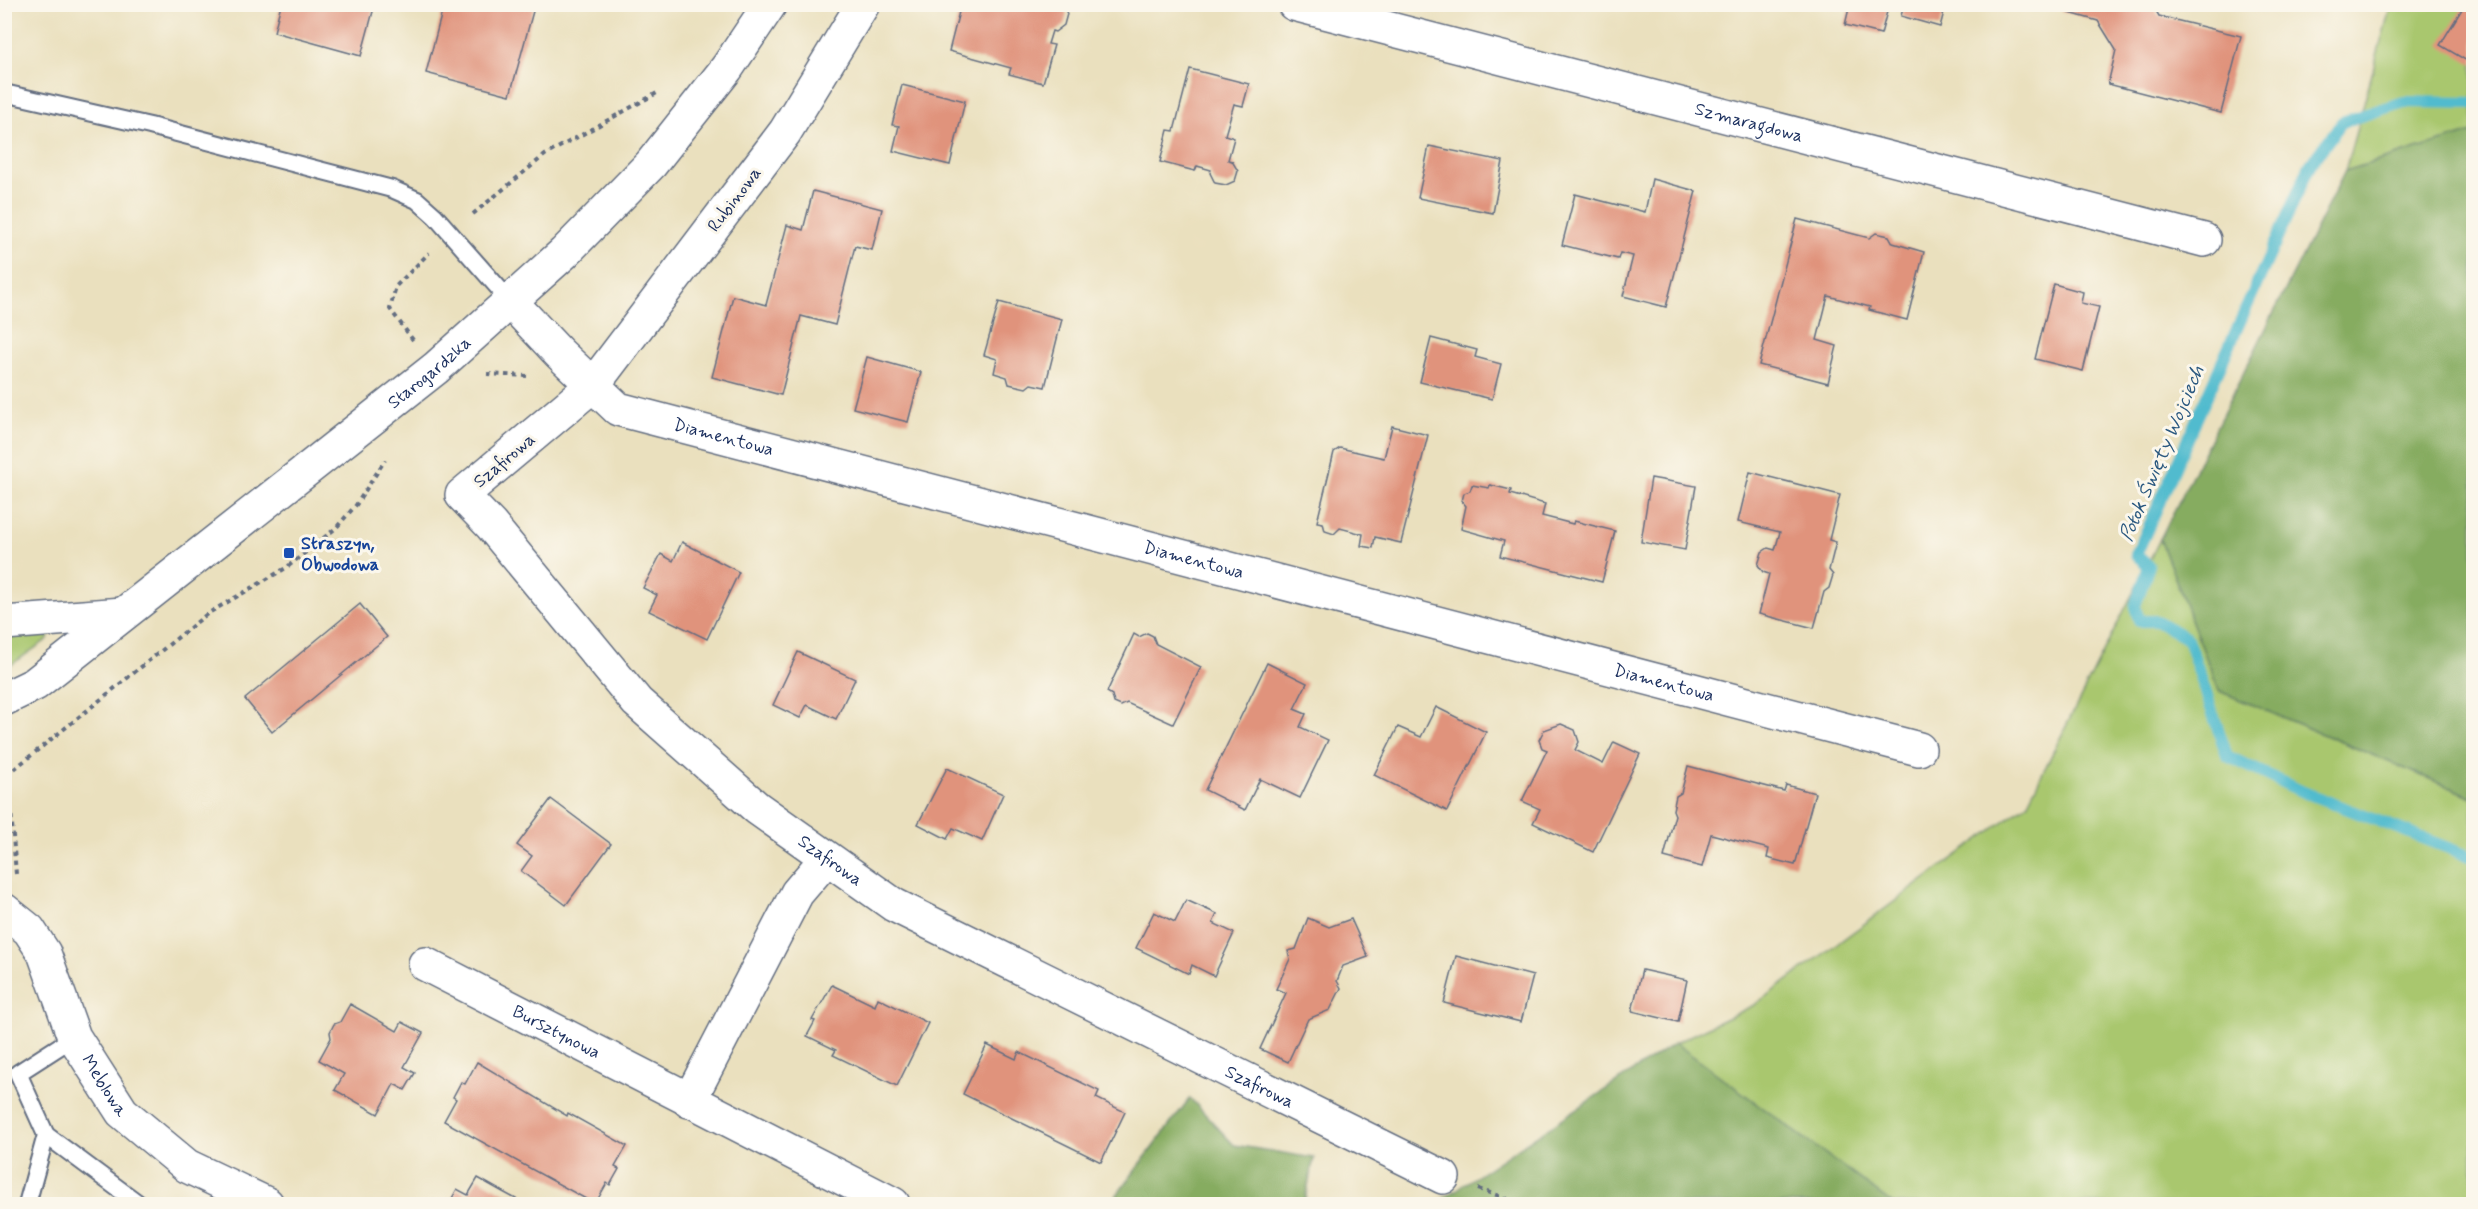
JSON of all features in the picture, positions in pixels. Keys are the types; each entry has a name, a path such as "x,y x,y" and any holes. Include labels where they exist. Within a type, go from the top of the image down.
{"main road":[{"name":"Starogardzka","path":"4,699 35,684 436,368 564,253 651,164 727,68 770,4"},
{"name":"Rubinowa","path":"593,385 785,132 862,4"},
{"name":"Szmaragdowa","path":"1294,4 2204,240"},
{"name":"Diamentowa","path":"510,301 559,353 618,409 1919,749"},
{"name":"Szafirowa","path":"593,385 462,495 491,525 637,702 757,808 894,906 1443,1177"},
{"path":"4,623 123,614"},
{"name":"Starogardzka","path":"4,723 35,684"},
{"path":"689,1101 797,893 826,859"},
{"name":"Meblowa","path":"6,911 29,930 44,954 74,1037 122,1112 187,1166 267,1204"},
{"name":"Bursztynowa","path":"425,964 893,1204"}],"lane":[{"path":"4,93 150,126 392,189 417,201 435,216 510,301"},
{"path":"74,1037 18,1073 46,1135 139,1204"},
{"path":"27,1204 46,1135"}],"path":[{"path":"436,368 390,309 396,286 450,232 545,155 665,88"},
{"path":"477,373 536,377 559,353"},
{"path":"6,911 17,891 8,774 207,614 286,568 336,528 356,505 386,459"},
{"path":"1443,1177 1523,1204"}],"green space":[{"path":"2391,5 2473,5 2473,132 2345,171"},
{"path":"2474,132 2473,797 2219,691 2160,539 2345,171"},
{"path":"2160,539 2219,691 2473,797 2473,1204 1893,1204 1675,1043 1754,1005 2027,804"},
{"path":"49,634 48,639 5,669 5,636"},
{"path":"1675,1043 1893,1204 1435,1204 1441,1200"},
{"path":"1190,1098 1234,1145 1314,1158 1304,1204 1110,1204"}],"building":[{"path":"281,4 375,4 361,56 274,32"},
{"path":"444,4 535,4 510,95 426,73"},
{"path":"961,4 1023,4 1040,9 1043,4 1063,4 1067,14 1064,25 1055,32 1052,31 1048,44 1054,45 1043,83 1009,74 1011,68 949,51"},
{"path":"1850,4 1889,4 1881,34 1845,25"},
{"path":"1904,4 1946,4 1940,27 1901,16"},
{"path":"2063,4 2152,4 2159,16 2241,36 2221,113 2108,84 2116,50 2098,21 2062,11"},
{"path":"2465,4 2474,4 2474,65 2440,45"},
{"path":"1190,69 1249,84 1243,106 1234,104 1225,135 1234,138 1228,160 1232,161 1238,171 1235,181 1226,185 1215,183 1210,173 1211,170 1197,166 1195,171 1160,162 1168,130 1174,131"},
{"path":"902,85 965,101 950,165 893,151 899,126 892,125"},
{"path":"1429,146 1503,161 1493,213 1418,198"},
{"path":"1652,179 1696,191 1666,307 1623,296 1633,256 1620,253 1618,259 1562,245 1575,194 1645,212"},
{"path":"813,191 882,209 872,250 855,246 835,325 801,316 781,395 712,377 733,296 766,305 787,225 803,230"},
{"path":"1797,219 1869,238 1876,233 1889,236 1893,243 1924,252 1907,320 1828,296 1817,340 1837,346 1828,383 1759,365"},
{"path":"2054,284 2083,292 2081,303 2099,307 2083,371 2035,359"},
{"path":"999,302 1062,319 1045,387 1031,384 1026,388 1009,384 1007,377 994,373 997,359 984,355"},
{"path":"1431,338 1477,350 1475,357 1501,364 1492,399 1420,382"},
{"path":"867,357 921,372 908,422 853,408"},
{"path":"1392,426 1428,435 1401,543 1375,537 1373,548 1361,546 1363,534 1340,528 1334,534 1325,531 1323,523 1317,522 1334,452 1340,448 1384,458"},
{"path":"1750,472 1840,495 1829,540 1836,542 1829,570 1833,575 1829,588 1824,592 1814,628 1759,614 1769,574 1763,572 1758,565 1762,552 1768,548 1775,550 1780,532 1738,522"},
{"path":"1651,478 1696,486 1685,550 1641,542"},
{"path":"1472,485 1489,488 1490,485 1511,490 1510,494 1545,504 1542,516 1615,531 1602,582 1500,556 1504,541 1461,529 1466,506 1462,501 1464,493 1470,491"},
{"path":"682,542 739,572 707,639 649,611 657,595 643,588 661,554 673,561"},
{"path":"360,604 387,637 272,732 245,699"},
{"path":"1147,633 1153,636 1156,644 1201,667 1173,724 1127,703 1121,706 1114,703 1112,695 1107,692 1134,634 1139,637"},
{"path":"798,652 855,679 836,719 807,705 800,718 773,705"},
{"path":"1267,663 1307,683 1294,709 1306,714 1300,727 1328,740 1300,798 1260,779 1245,810 1205,790"},
{"path":"1436,707 1486,732 1447,811 1374,775 1398,727 1421,737"},
{"path":"1561,724 1575,730 1579,742 1575,750 1603,764 1614,742 1640,754 1593,852 1533,823 1540,809 1522,801 1547,750 1542,748 1539,740 1544,730"},
{"path":"1688,766 1784,791 1786,785 1815,793 1795,865 1767,858 1769,849 1711,834 1702,867 1664,857 1675,815 1673,810 1676,796 1681,793"},
{"path":"947,768 1003,794 982,841 953,828 947,839 918,824"},
{"path":"551,799 611,844 566,905 521,871 532,856 517,845"},
{"path":"1186,900 1217,914 1213,923 1234,933 1214,976 1192,965 1189,974 1136,948 1154,912 1175,922"},
{"path":"1308,918 1329,927 1351,919 1368,957 1343,966 1337,981 1341,988 1330,1010 1308,1019 1288,1062 1260,1049 1286,993 1276,989 1290,959 1288,951 1296,949"},
{"path":"1456,956 1533,976 1521,1022 1444,1003"},
{"path":"1642,970 1687,980 1678,1022 1632,1011"},
{"path":"832,985 875,1006 878,998 928,1023 897,1086 833,1055 836,1050 807,1036 815,1021 812,1020"},
{"path":"350,1004 397,1031 402,1022 423,1033 404,1067 415,1073 405,1090 394,1084 378,1114 335,1090 344,1074 319,1060 331,1038 330,1032 334,1024 340,1022"},
{"path":"987,1045 1016,1059 1019,1052 1099,1091 1096,1098 1125,1112 1101,1162 963,1094"},
{"path":"477,1062 567,1116 568,1113 627,1146 615,1167 619,1169 610,1185 607,1183 595,1204 444,1121 456,1099 453,1097 461,1082 465,1084"},
{"path":"478,1178 525,1204 449,1204 457,1189 468,1195"}],"waterway":[{"name":"Potok Święty Wojciech","path":"2474,103 2404,102 2342,122 2310,165 2136,555 2149,566 2135,606 2139,621 2157,621 2188,639 2227,756 2301,791 2474,858"}],"place":[{"name":"Straszyn, Obwodowa","path":"289,553"}]}
